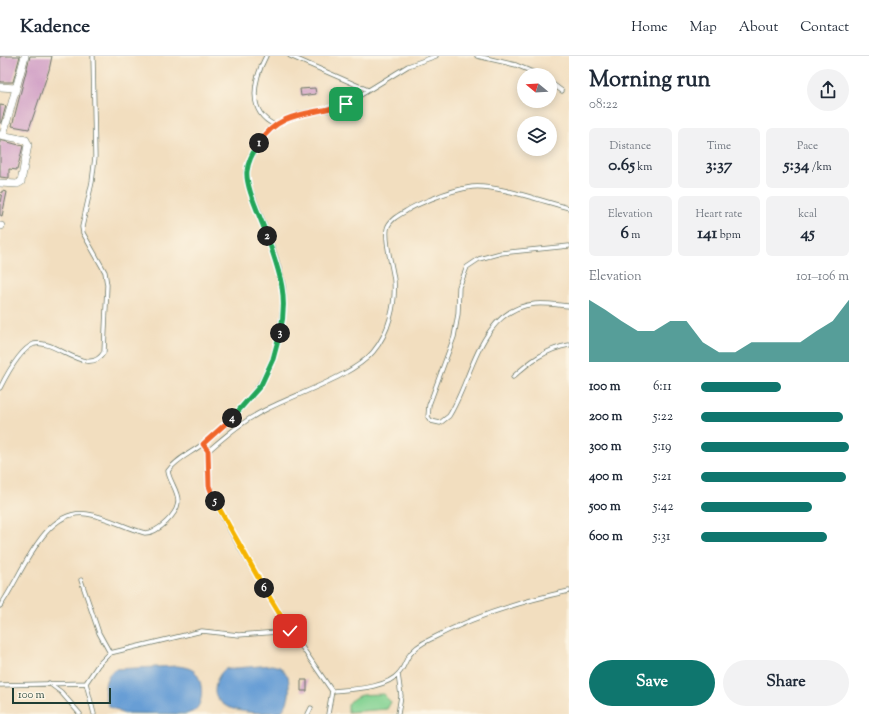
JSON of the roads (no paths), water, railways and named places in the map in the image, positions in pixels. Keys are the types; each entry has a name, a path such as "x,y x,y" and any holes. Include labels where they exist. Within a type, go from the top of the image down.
{"street":[{"path":"0,183 13,184 20,183 22,180 28,145 26,140 2,135 25,56"},
{"path":"0,87 16,88"}],"lane":[{"path":"0,388 8,372 26,349 34,344 42,344 85,361 95,361 101,359 104,352 107,285 105,272 83,233 82,227 92,182 95,157 94,56"},
{"path":"266,56 256,80 255,99 259,112 264,118 275,125"},
{"path":"290,56 368,90"},
{"path":"0,606 36,545 52,526 68,516 77,512 102,516 145,533 152,533 161,528 177,508 178,501 168,471 179,460 203,444 231,418 261,385 273,359 281,330 284,301 283,285 248,184 246,172 253,152 266,133 275,125 299,114 327,110 346,104 408,66 436,56"},
{"path":"477,56 523,68"},
{"path":"557,87 562,91"},
{"path":"208,451 238,425 267,408 345,373 373,353 382,339 391,314 394,281 387,241 388,227 391,221 397,216 411,207 446,193 473,187 494,188 569,208"},
{"path":"569,246 501,253 479,259 467,268 459,287 458,314 454,337 428,405 428,417 431,421 440,423 449,416 479,349 498,321 512,311 534,304 569,306"},
{"path":"513,377 531,360 548,351 569,345"},
{"path":"203,444 208,451 209,486 214,501 241,550 290,631 332,691 328,714"},
{"path":"81,580 99,633 110,653"},
{"path":"332,691 375,685 385,682 398,674 408,656 417,647 431,638 515,604 569,591"},
{"path":"94,714 86,683 98,664 110,653 198,632 212,631 239,635 290,631"},
{"path":"398,674 401,696 398,714"},
{"path":"0,686 49,683 86,683"},
{"path":"49,683 61,692 80,714"},
{"path":"308,714 311,708"}],"water":[{"path":"272,665 280,667 288,676 289,695 287,704 281,712 262,713 241,711 224,705 218,699 215,692 217,679 225,669"},
{"path":"178,666 194,671 200,682 202,692 201,698 198,707 195,710 186,714 122,713 109,706 105,686 108,677 115,669"}]}
